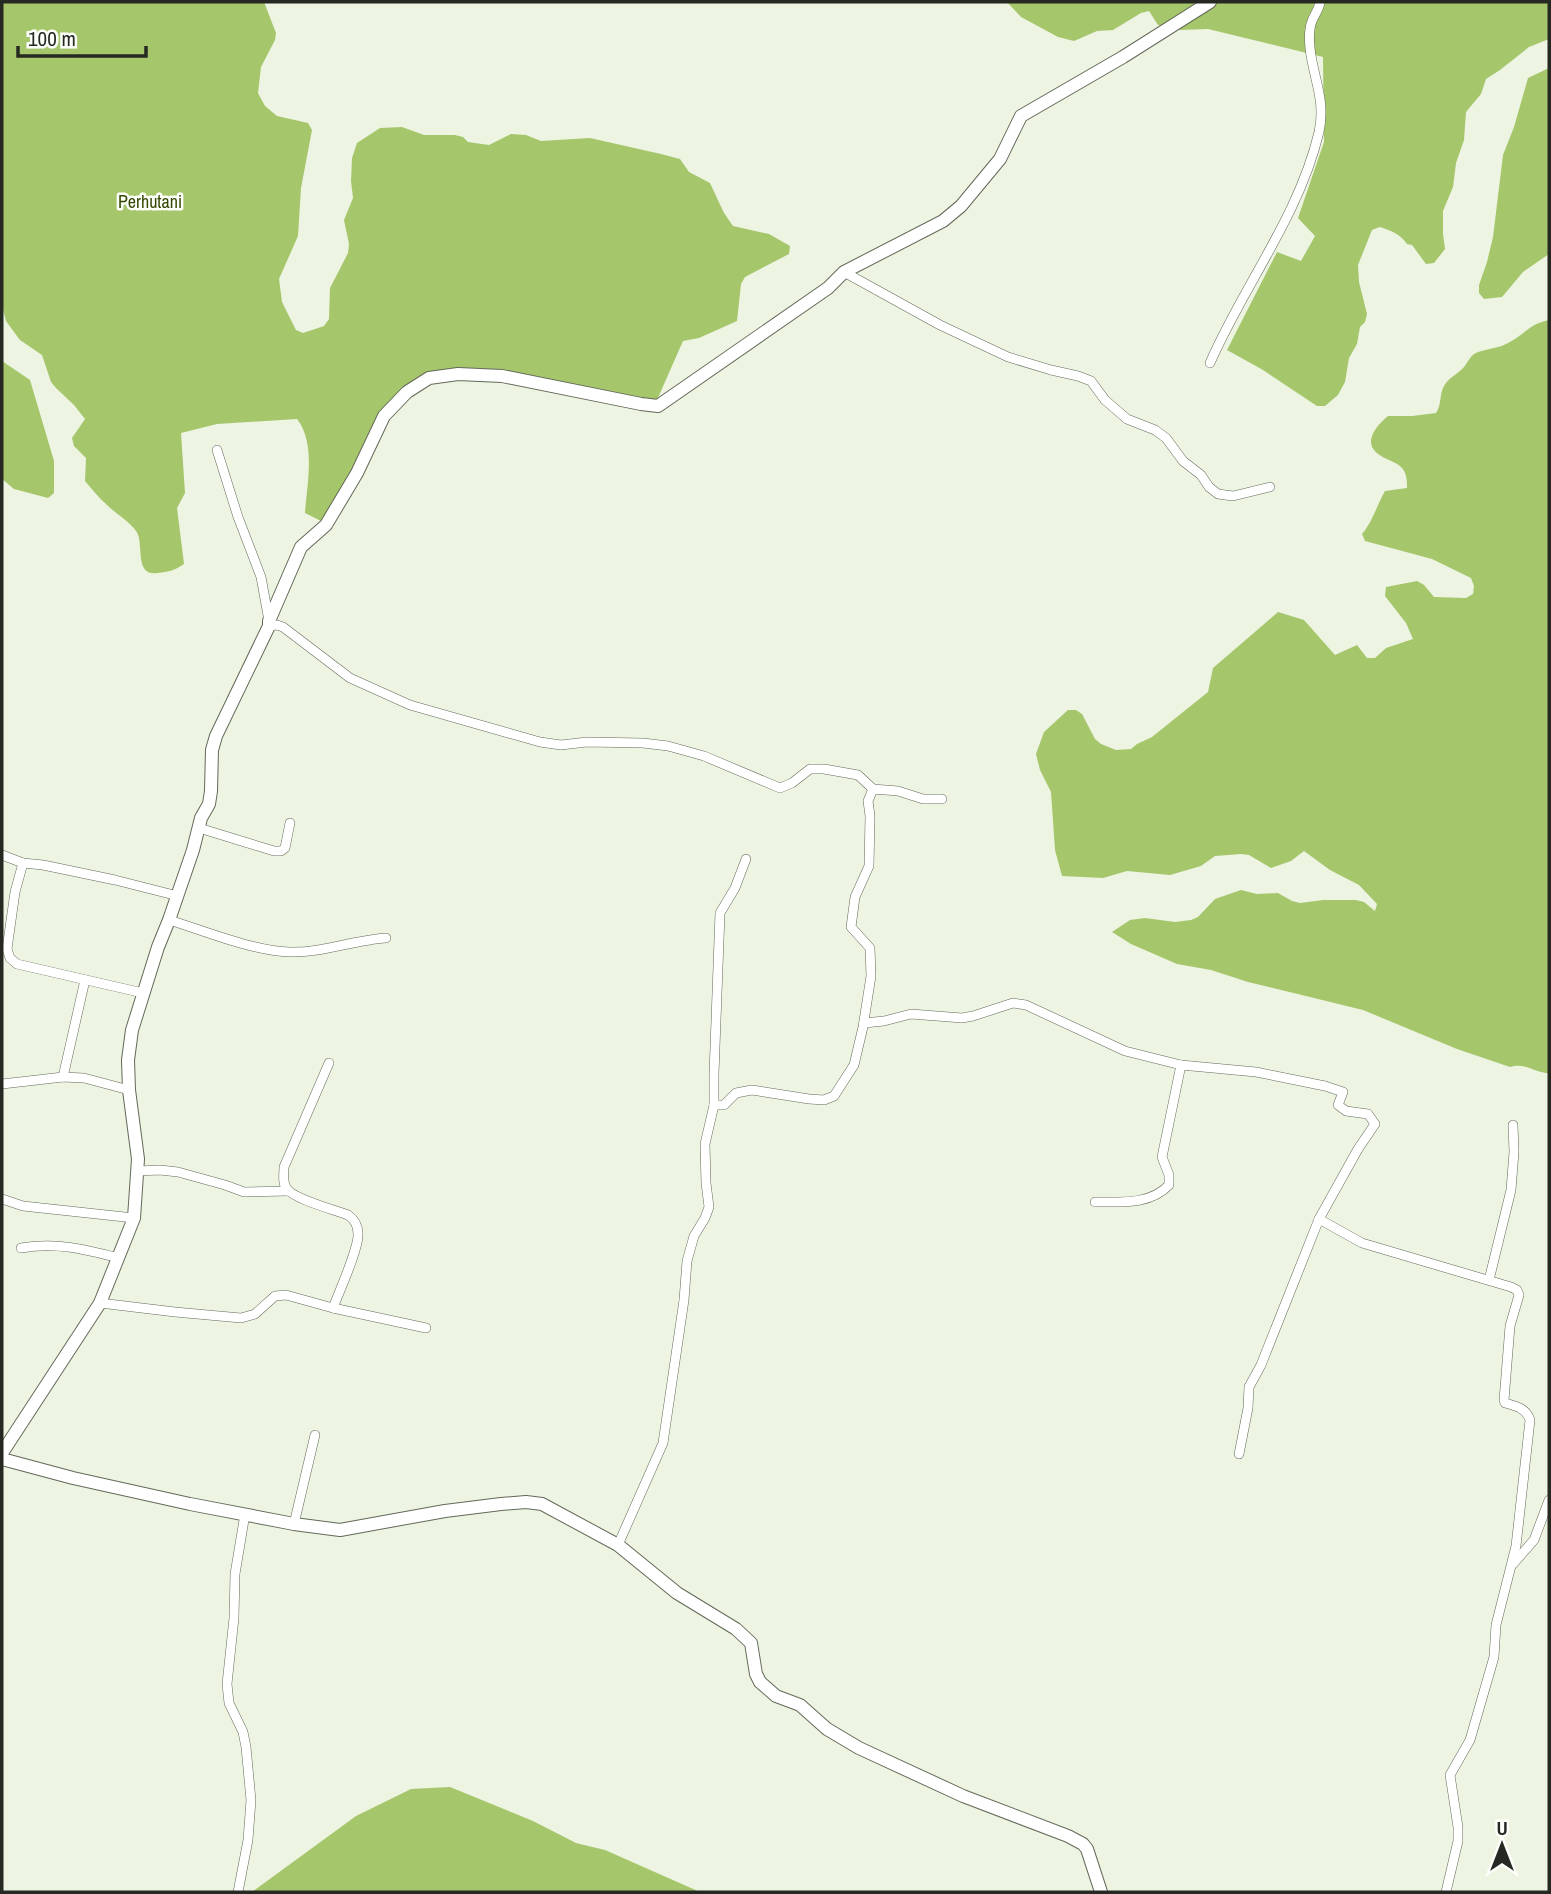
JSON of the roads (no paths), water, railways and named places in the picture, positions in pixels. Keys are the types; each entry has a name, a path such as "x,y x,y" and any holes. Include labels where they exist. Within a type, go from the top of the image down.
{"street":[{"path":"2,1453 100,1303 134,1218 138,1171 129,1090 128,1060 132,1030 211,797 212,750 216,736 301,547 326,524 357,473 384,416 407,392 429,378 458,374 502,376 658,406 828,288 844,272 943,221 961,206 1000,159 1021,116 1123,57 1210,2"},
{"path":"1210,363 1225,328 1290,212 1312,157 1320,129 1321,111 1310,50 1310,33 1311,23 1320,2"},
{"path":"844,272 940,325 1008,357 1091,381 1105,400 1127,419 1155,430 1166,438 1183,461 1201,475 1218,494 1233,496 1270,487"},
{"path":"217,450 261,577 269,623"},
{"path":"269,623 283,627 350,678 410,705 540,742 561,745 587,742 668,746 704,756 780,788 792,783 810,769 824,769 858,775 873,789 898,791 923,799 942,799"},
{"path":"715,1105 724,1105 736,1093 752,1090 824,1100 834,1096 854,1065 871,975 870,948 851,928 855,897 869,866 868,801 873,789"},
{"path":"199,828 281,851 285,848 290,823"},
{"path":"2,855 23,863 115,880 178,896"},
{"path":"618,1545 663,1443 684,1300 687,1261 694,1236 709,1207 705,1144 715,1105 720,914 735,888 746,859"},
{"path":"23,863 15,892 7,949 9,958 17,964 143,993"},
{"path":"170,920 247,945 289,952 320,950 350,942 386,938"},
{"path":"63,1077 86,980"},
{"path":"864,1023 911,1014 973,1016 1013,1003 1026,1005 1125,1051 1181,1065 1256,1072 1325,1086 1343,1092 1338,1105 1346,1111 1368,1114 1375,1124 1319,1219 1261,1365 1249,1387 1248,1408 1238,1454"},
{"path":"329,1063 284,1167 285,1186 288,1191 348,1215 357,1225 358,1241 333,1308"},
{"path":"1095,1202 1142,1199 1161,1193 1169,1185 1163,1157 1181,1065"},
{"path":"2,1084 63,1077 84,1078 129,1090"},
{"path":"1489,1280 1511,1190 1513,1125"},
{"path":"138,1171 178,1172 244,1192 288,1191"},
{"path":"2,1199 23,1206 134,1218"},
{"path":"1319,1219 1362,1243 1511,1287 1517,1290 1519,1295 1510,1326 1504,1400 1505,1403 1516,1405 1525,1411 1530,1420 1522,1503 1512,1565 1496,1625 1494,1657 1470,1740 1450,1775 1458,1841 1446,1892"},
{"path":"21,1248 37,1245 70,1246 119,1258"},
{"path":"100,1303 241,1318 255,1314 265,1303 280,1295 286,1295 426,1328"},
{"path":"294,1524 315,1435"},
{"path":"2,1459 73,1478 245,1514 294,1524 346,1530 445,1511 526,1502 550,1507 618,1545 677,1593 736,1629 751,1643 756,1674 767,1690 800,1705 827,1729 859,1748 962,1797 1083,1844 1101,1892"},
{"path":"1512,1565 1534,1540 1549,1500"},
{"path":"238,1892 248,1840 251,1800 243,1732 232,1713 227,1684 234,1618 235,1574 245,1514"}],"park label":[{"name":"Perhutani","path":"150,202"}]}
